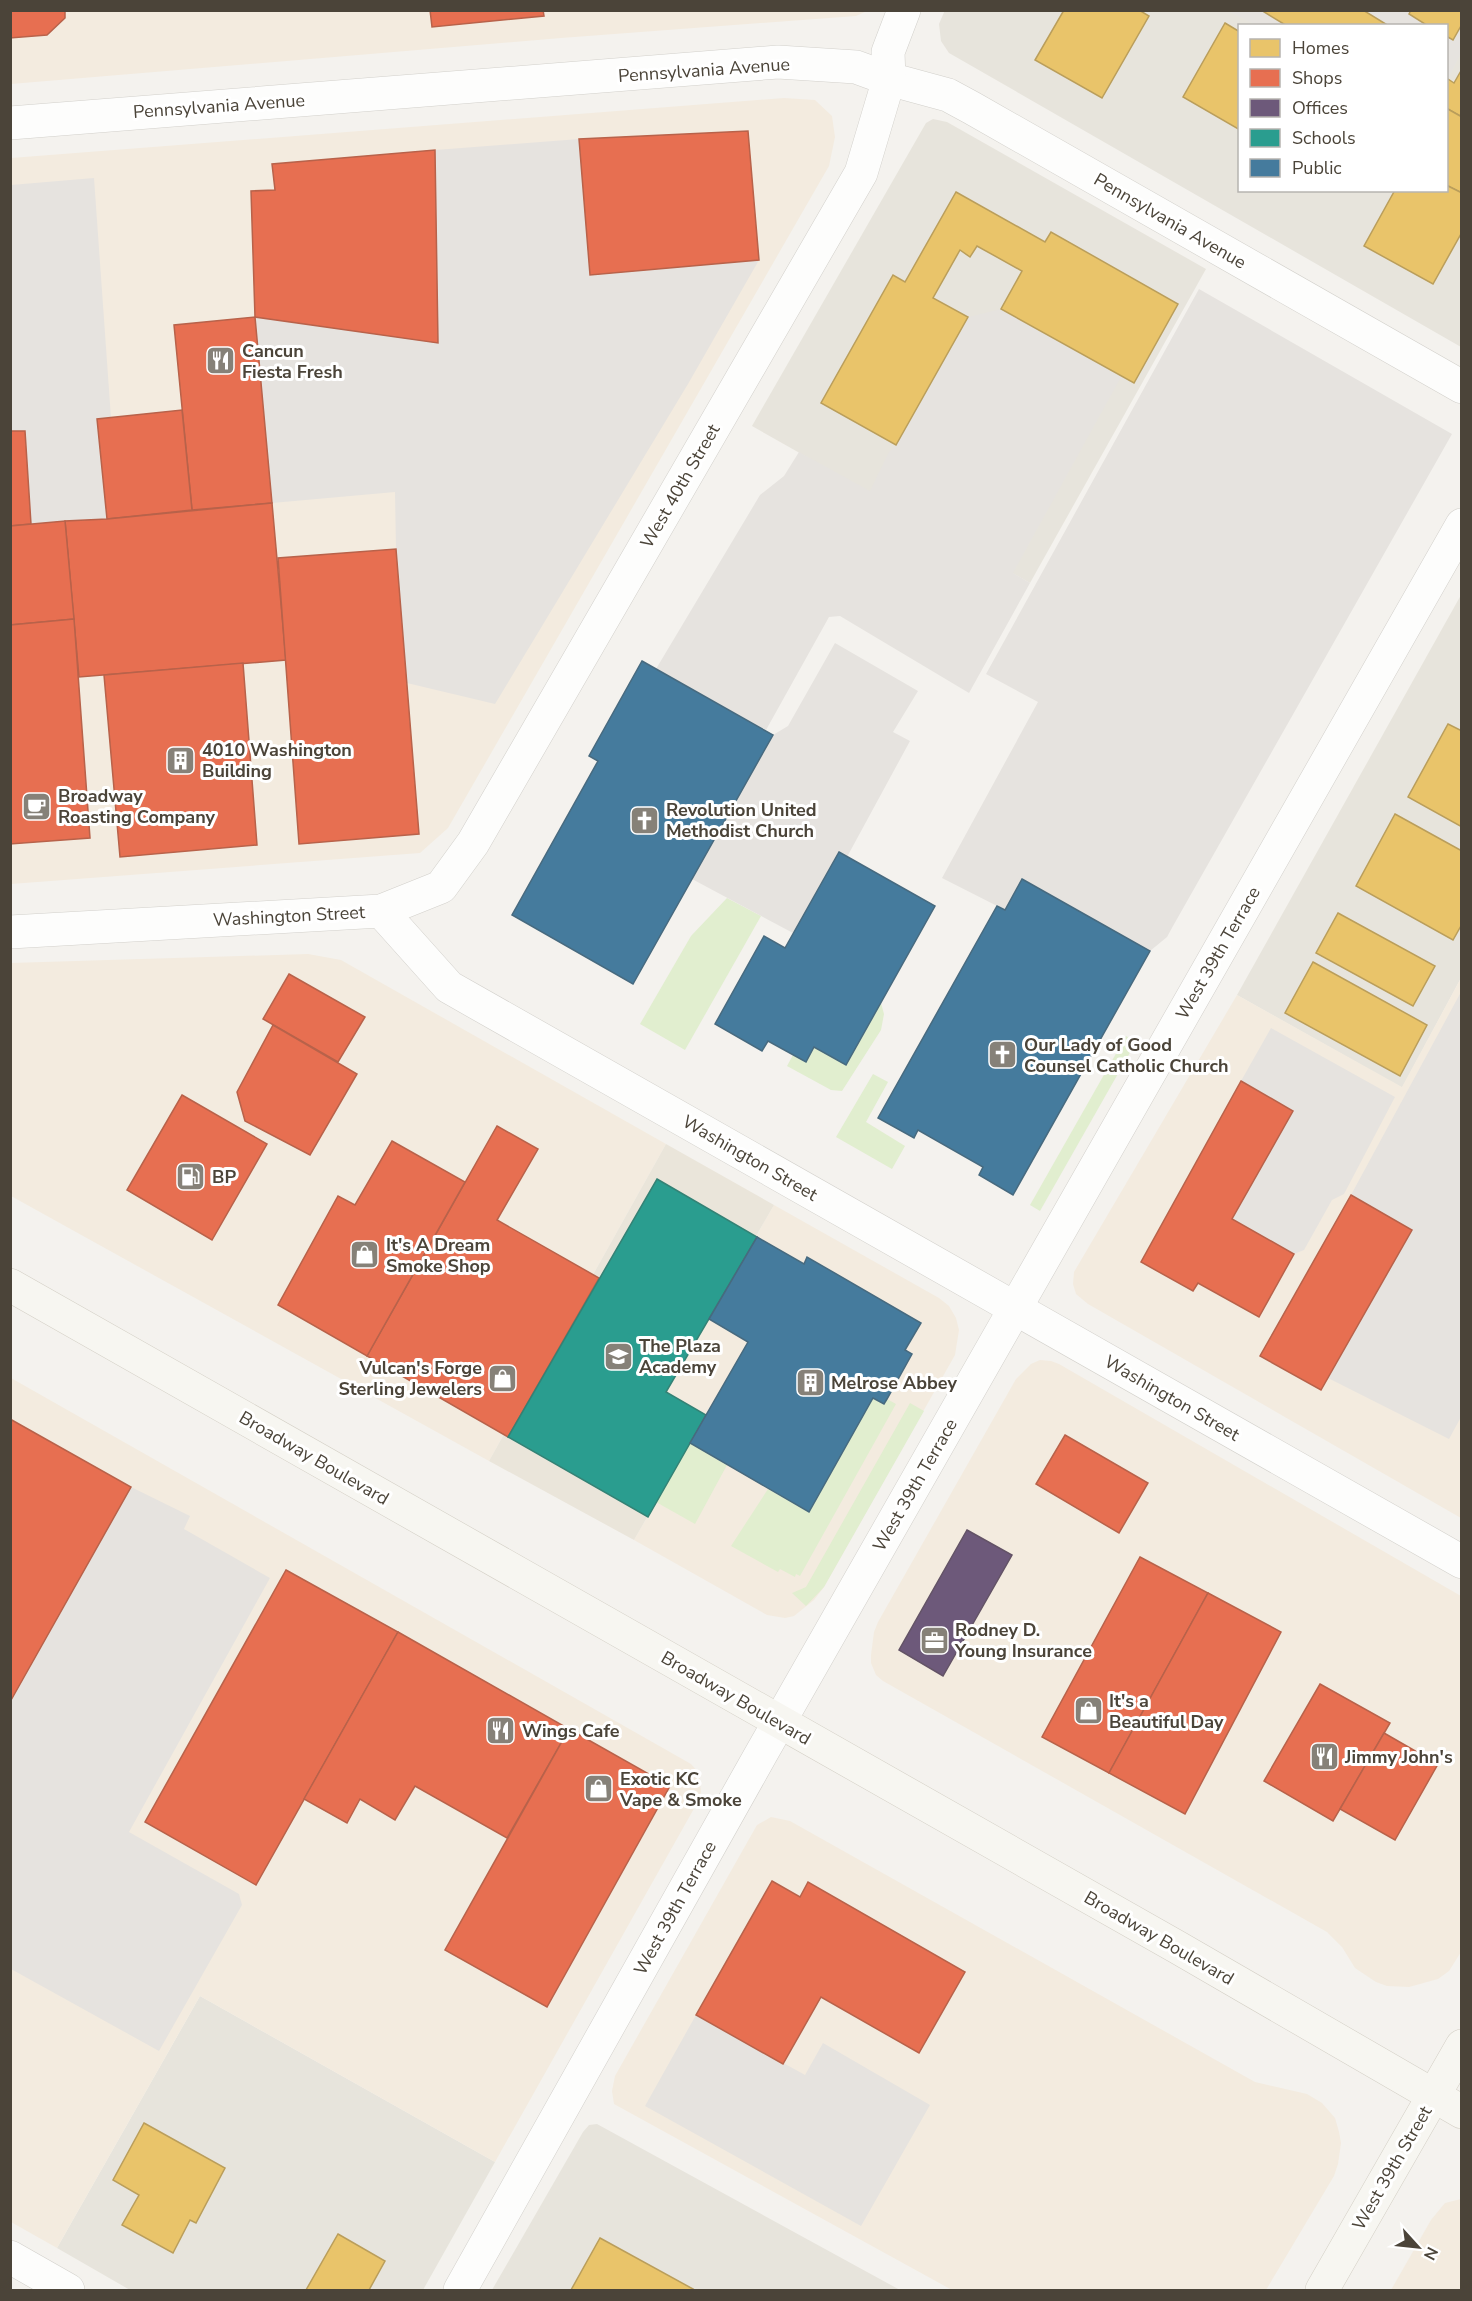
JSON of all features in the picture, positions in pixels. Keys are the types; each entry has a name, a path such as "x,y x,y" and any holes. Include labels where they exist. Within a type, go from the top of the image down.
{"main road":[{"name":"Broadway Boulevard","path":"10,1285 1177,1947 1461,2112"},
{"name":"West 39th Street","path":"1322,2290 1461,2046"}],"street":[{"name":"West 40th Street","path":"381,911 441,887 473,843 861,173 889,79 888,52 904,10"},
{"name":"Pennsylvania Avenue","path":"10,123 778,62 856,67 889,79 948,95 1461,387"},
{"name":"West 39th Terrace","path":"460,2290 779,1723 1461,525"},
{"name":"Washington Street","path":"10,932 381,911 449,987 1461,1562"},
{"path":"10,2258 68,2290"}],"shaded area":[{"path":"945,10 1461,11 1461,347 949,53 941,41 939,24"},
{"path":"11,11 867,11 856,16 11,84"},
{"path":"1228,11 1461,11 1461,53 1448,79 1448,24 1254,24"},
{"path":"784,98 815,100 832,116 835,137 829,166 448,828 420,853 11,884 11,158"},
{"path":"933,119 947,122 1206,269 1030,583 752,426 926,123"},
{"path":"579,139 590,275 759,260 688,384 495,704 407,683 396,549 395,492 272,503 255,317 438,343 435,150"},
{"path":"94,178 111,418 98,419 107,519 31,524 25,431 11,431 11,185"},
{"path":"1199,289 1452,434 1167,937 1150,951 1022,879 1005,910 942,878 1038,702 986,674"},
{"path":"1001,309 1121,377 1013,573 1030,583 969,693 840,616 829,617 766,730 656,669 760,495 784,476 799,452 870,491 889,452 896,445 968,317"},
{"path":"1461,595 1461,978 1402,1088 1237,995"},
{"path":"835,643 918,691 893,732 910,741 847,857 838,853 793,933 692,879 773,735 788,726"},
{"path":"308,954 341,960 666,1144 489,1461 11,1196 10,963"},
{"path":"1461,978 1461,1518 1088,1304 1076,1294 1073,1284 1074,1272 1237,995 1402,1087"},
{"path":"1461,992 1461,1417 1449,1439 1328,1378 1411,1230 1351,1195"},
{"path":"1271,1028 1395,1097 1344,1194 1332,1200 1304,1250 1294,1254 1232,1220 1293,1111 1241,1081"},
{"name":"The Plaza Academy","path":"666,1144 774,1205 666,1392 706,1415 634,1540 489,1461"},
{"path":"774,1205 939,1298 949,1306 956,1318 959,1330 955,1355 824,1587 814,1600 794,1616 785,1618 767,1615 634,1540 706,1415 666,1392"},
{"path":"1040,1360 1059,1364 1461,1596 1461,1952 1449,1971 1438,1979 1409,1987 1387,1986 1376,1982 1355,1968 1342,1947 1327,1932 876,1675 871,1663 871,1655 874,1632 878,1622 1016,1379 1031,1364"},
{"path":"11,1378 691,1764 699,1773 701,1792 696,1805 495,2162 200,1996 57,2248 11,2222"},
{"path":"131,1487 190,1516 184,1529 270,1578 129,1832 239,1894 242,1905 159,2051 11,1969 11,1702"},
{"path":"771,1817 790,1821 1255,2082 1307,2094 1322,2103 1335,2118 1339,2132 1341,2143 1338,2164 1334,2176 1266,2290 952,2290 614,2104 612,2091 615,2076 757,1825"},
{"path":"200,1996 495,2162 423,2290 130,2290 57,2248"},
{"path":"696,2015 805,2075 823,2043 930,2105 861,2226 645,2106"},
{"path":"597,2124 900,2290 492,2290 583,2132 589,2125"},
{"path":"1461,2199 1461,2290 1391,2290 1431,2220 1445,2203"}],"green space":[{"path":"727,898 761,916 685,1050 640,1024 691,936"},
{"path":"881,1003 884,1014 881,1030 842,1091 831,1090 787,1066 793,1055 806,1062 814,1047 846,1065"},
{"path":"1126,1036 1136,1042 1040,1211 1030,1205"},
{"path":"873,1074 888,1082 866,1122 905,1146 892,1169 836,1137"},
{"path":"873,1398 883,1404 887,1399 896,1404 800,1576 796,1574 795,1577 780,1569 778,1572 731,1546 768,1489 809,1512"},
{"path":"910,1403 924,1411 824,1587 806,1606 792,1593 806,1587"},
{"path":"690,1443 727,1465 695,1524 656,1502"}],"building: Homes":[{"path":"1064,10 1139,10 1149,16 1102,98 1035,60"},
{"path":"1261,10 1363,10 1386,24 1284,24"},
{"path":"1411,10 1462,10 1462,24 1453,40 1448,37 1448,24 1425,24 1409,14"},
{"path":"1225,23 1238,31 1238,129 1183,97"},
{"path":"1462,69 1462,117 1448,109 1448,79 1454,83"},
{"path":"1448,109 1462,117 1462,193 1448,186"},
{"path":"1448,186 1462,193 1462,232 1433,284 1364,246 1394,192 1448,192"},
{"path":"956,192 1045,242 1051,232 1178,304 1134,383 1001,309 1022,271 977,246 970,257 960,250 933,298 968,317 896,445 821,403 893,275 905,282"},
{"path":"1448,724 1462,731 1462,827 1408,797"},
{"path":"1395,814 1462,851 1462,924 1453,940 1356,886"},
{"path":"1338,913 1435,966 1413,1006 1316,953"},
{"path":"1313,962 1427,1025 1400,1076 1285,1013"},
{"path":"144,2123 225,2168 196,2223 190,2220 173,2253 122,2225 139,2195 113,2180"},
{"path":"338,2234 385,2261 369,2290 306,2290"},
{"path":"600,2238 693,2289 571,2290"}],"building: Shops":[{"path":"10,10 65,10 65,18 47,35 10,38"},
{"path":"430,10 543,10 544,16 432,27"},
{"path":"748,131 759,260 590,275 579,139"},
{"path":"435,150 438,343 255,317 251,191 275,190 272,164"},
{"path":"255,317 272,503 192,510 174,325"},
{"path":"182,410 192,510 107,519 97,419"},
{"path":"10,431 25,431 31,524 10,526"},
{"path":"272,503 286,660 79,677 65,521"},
{"path":"65,521 74,619 10,625 10,526"},
{"path":"396,549 419,834 299,844 278,558"},
{"path":"74,619 90,838 10,844 10,625"},
{"name":"4010 Washington Building","path":"243,663 257,845 120,857 104,675"},
{"path":"289,974 365,1017 338,1062 263,1019"},
{"path":"273,1025 357,1074 310,1155 245,1121 237,1092"},
{"path":"1241,1081 1293,1111 1232,1219 1294,1254 1259,1317 1198,1283 1193,1291 1141,1262"},
{"name":"BP","path":"182,1095 267,1144 212,1240 127,1190"},
{"path":"497,1126 538,1149 497,1220 599,1278 508,1437 367,1356"},
{"name":"It's A Dream Smoke Shop","path":"392,1141 465,1182 367,1356 278,1305 338,1196 355,1205"},
{"path":"1351,1195 1412,1230 1321,1390 1260,1356"},
{"path":"10,1419 131,1487 10,1702"},
{"path":"1065,1435 1148,1483 1119,1533 1036,1484"},
{"path":"1140,1557 1208,1593 1109,1773 1042,1737"},
{"path":"286,1570 398,1632 256,1885 145,1822"},
{"path":"1208,1593 1281,1632 1185,1814 1109,1773"},
{"path":"398,1632 569,1729 507,1838 415,1786 395,1820 360,1799 347,1823 304,1799"},
{"name":"Jimmy John's","path":"1320,1684 1390,1723 1333,1821 1264,1781"},
{"path":"569,1729 670,1786 547,2007 445,1950"},
{"path":"1384,1733 1438,1764 1395,1840 1340,1809"},
{"path":"772,1881 800,1897 808,1882 965,1972 919,2053 821,1997 783,2064 696,2015"}],"building: Offices":[{"path":"967,1530 1012,1555 943,1676 899,1650"}],"building: Schools":[{"name":"The Plaza Academy","path":"657,1179 757,1237 666,1392 706,1415 648,1517 508,1437"}],"building: Public":[{"name":"Revolution United Methodist Church","path":"642,661 773,735 633,984 512,915 598,761 589,756"},
{"path":"839,852 935,906 846,1065 814,1047 806,1062 768,1041 762,1051 715,1024 764,936 785,948"},
{"name":"Our Lady of Good Counsel Catholic Church","path":"1022,879 1150,951 1013,1195 979,1175 983,1167 918,1130 914,1138 878,1118 997,906 1005,910"},
{"name":"Melrose Abbey","path":"757,1237 804,1264 807,1257 921,1323 905,1350 912,1354 887,1399 884,1404 873,1398 809,1512 690,1443 748,1342 709,1319"}],"place":[{"name":"Cancun Fiesta Fresh","path":"221,361"},
{"name":"4010 Washington Building","path":"181,760"},
{"name":"Broadway Roasting Company","path":"37,806"},
{"name":"Revolution United Methodist Church","path":"645,820"},
{"name":"Our Lady of Good Counsel Catholic Church","path":"1003,1055"},
{"name":"BP","path":"191,1177"},
{"name":"It's A Dream Smoke Shop","path":"365,1255"},
{"name":"The Plaza Academy","path":"618,1356"},
{"name":"Vulcan's Forge Sterling Jewelers","path":"503,1378"},
{"name":"Melrose Abbey","path":"810,1383"},
{"name":"Rodney D. Young Insurance","path":"934,1640"},
{"name":"It's a Beautiful Day","path":"1088,1711"},
{"name":"Wings Cafe","path":"501,1731"},
{"name":"Jimmy John's","path":"1324,1757"},
{"name":"Exotic KC Vape & Smoke","path":"599,1789"}]}
